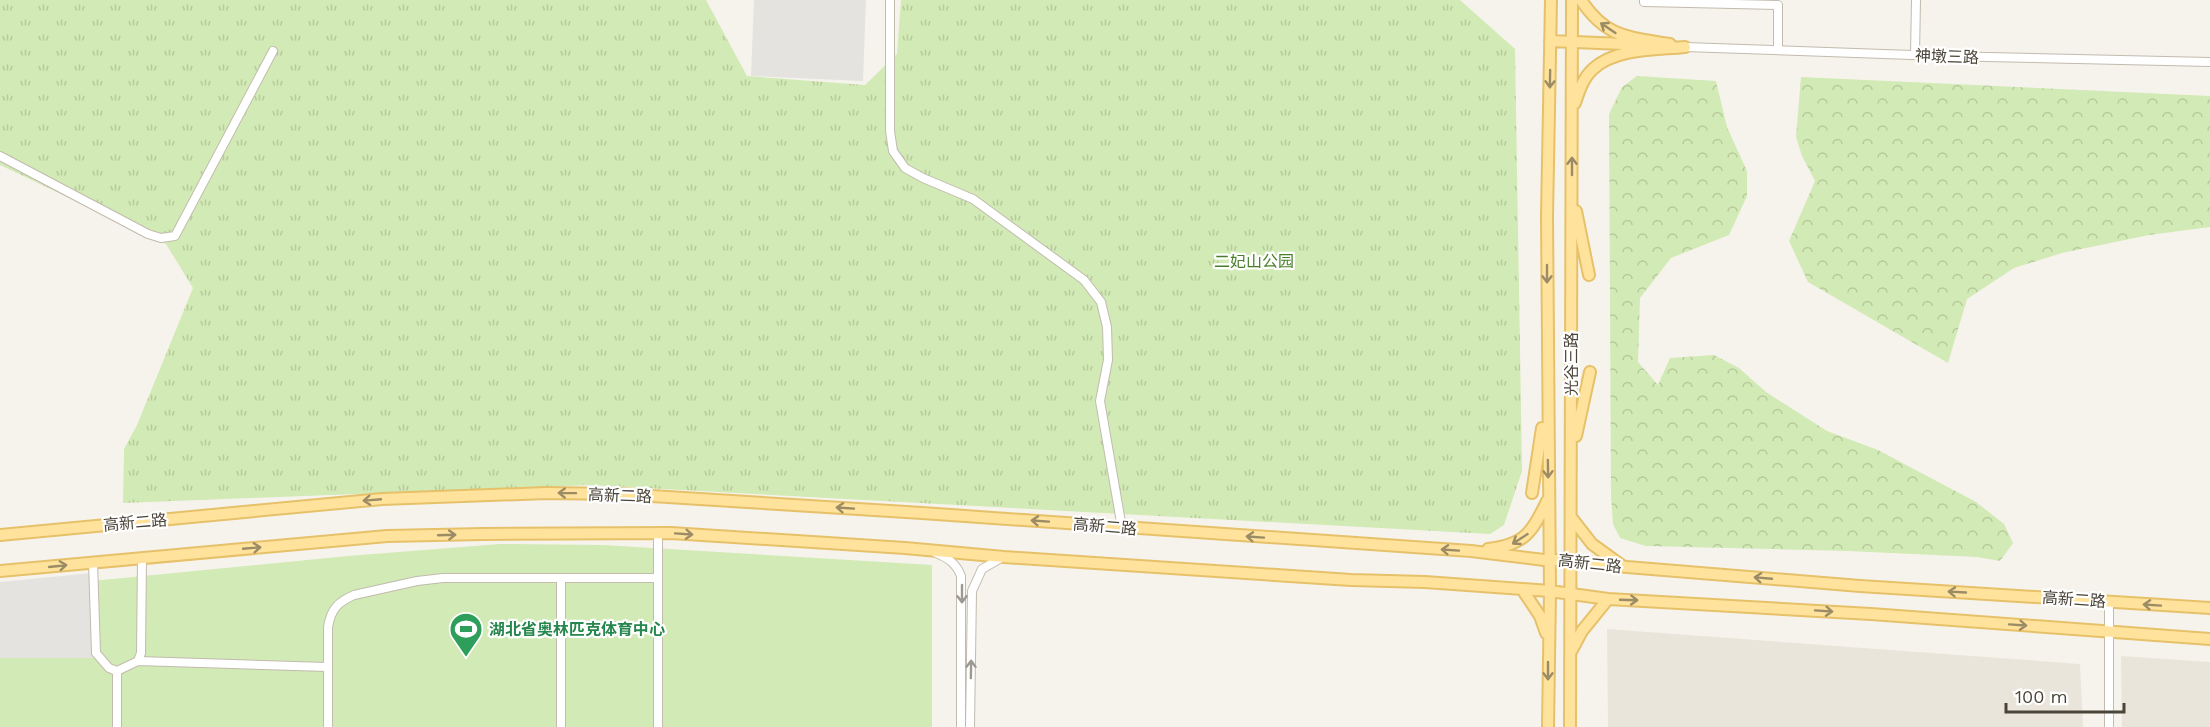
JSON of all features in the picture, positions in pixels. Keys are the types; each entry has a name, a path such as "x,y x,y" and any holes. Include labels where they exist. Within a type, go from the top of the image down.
{"main road":[{"name":"光谷三路","path":"1548,727 1550,560 1547,216 1551,0"},
{"name":"光谷三路","path":"1570,727 1572,0"},
{"path":"1581,0 1598,21 1618,35 1685,47"},
{"path":"1550,41 1685,47"},
{"path":"1572,111 1582,83 1593,69 1613,56 1685,47"},
{"path":"1572,189 1589,275"},
{"path":"1571,456 1590,372"},
{"path":"1532,493 1547,395"},
{"name":"高新二路","path":"0,535 382,500 546,493 664,497 922,513 1471,551 1627,567 1860,586 2210,608"},
{"path":"1471,551 1504,547 1520,542 1533,530 1549,498"},
{"path":"1571,516 1592,544 1615,562 1627,567"},
{"name":"高新二路","path":"0,571 387,536 658,533 1522,589 1608,599 1848,613 2210,639"},
{"path":"1522,589 1540,616 1548,640"},
{"path":"1571,653 1582,631 1608,599"}],"street":[{"path":"890,0 890,131 893,151 905,168 974,199 1084,280 1101,302 1107,327 1108,360 1100,401 1122,528"},
{"path":"1644,0 1644,2 1778,2 1778,50"},
{"path":"1915,55 1916,0"},
{"name":"神墩三路","path":"1685,47 2210,62"},
{"path":"0,156 148,234 162,238 175,236 273,51"},
{"path":"658,533 658,727"},
{"path":"932,551 948,558 957,566 961,576 961,727"},
{"path":"970,727 972,591 982,568 1004,557"},
{"path":"138,661 141,653 142,558"},
{"path":"93,562 96,653 110,668 117,671 138,661 327,667"},
{"path":"328,727 327,667 330,615 336,605 354,595 417,581 443,578 658,578"},
{"path":"561,578 561,727"},
{"path":"2109,602 2109,727"},
{"path":"117,671 117,727"}],"shaded area":[{"path":"754,0 866,0 863,81 751,76"},
{"path":"92,573 94,658 0,658 0,582"},
{"path":"1607,629 2080,664 2083,727 1608,727"},
{"path":"2121,656 2210,662 2210,727 2122,727"}],"green space":[{"name":"二妃山公园","path":"0,0 706,0 747,76 865,85 897,54 901,0 1460,0 1515,49 1522,471 1504,525 1490,534 589,485 123,503 124,449 137,425 193,288 166,244 0,165"},
{"path":"1637,76 1716,81 1727,127 1747,171 1747,196 1729,235 1671,258 1640,298 1638,362 1658,385 1670,358 1714,355 1739,368 1766,392 1827,431 1878,450 1976,502 2004,524 2013,543 2000,561 1977,557 1848,551 1646,546 1620,538 1613,524 1611,496 1609,114 1622,87"},
{"path":"1801,77 2210,96 2210,227 2149,235 2062,253 2014,268 1967,299 1948,363 1808,282 1789,241 1815,181 1802,156 1796,137"},
{"name":"湖北省奥林匹克体育中心","path":"500,544 603,545 932,565 932,727 0,727 0,590 348,556"}],"place":[{"name":"湖北省奥林匹克体育中心","path":"466,658"}]}
